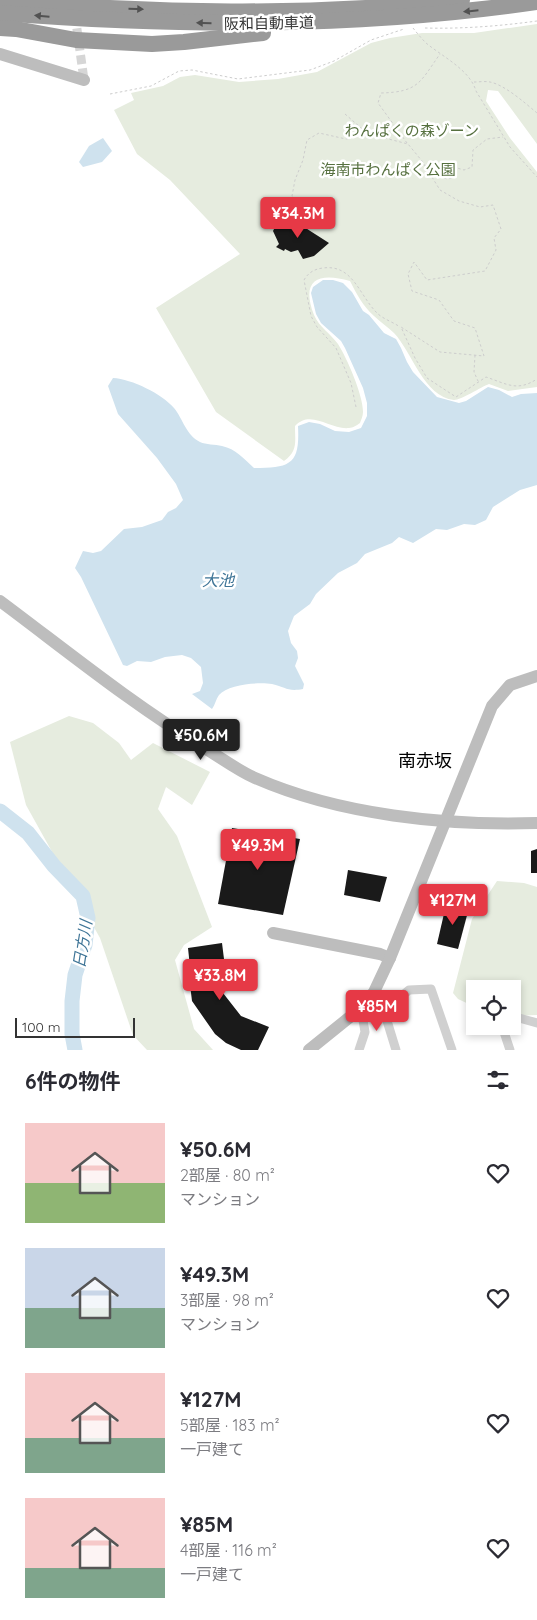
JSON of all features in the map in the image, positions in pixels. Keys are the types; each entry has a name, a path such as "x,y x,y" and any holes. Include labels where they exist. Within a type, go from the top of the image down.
{"highway":[{"name":"阪和自動車道","path":"0,0 86,7 356,15 449,13 537,2"},
{"path":"178,0 356,15"},
{"name":"阪和自動車道","path":"0,13 193,23 300,23 462,0"},
{"path":"0,28 16,29 76,40 152,44 184,42 356,15"}],"street":[{"path":"0,54 84,80"},
{"path":"0,601 147,711 254,777 304,797 354,808 445,822 537,823"},
{"path":"309,1050 361,1008 374,992 390,958 492,706 510,685 537,676"},
{"path":"273,933 380,954 390,958"},
{"path":"396,1050 384,1011 410,990 431,989 452,1050"},
{"path":"359,1050 366,1032 361,1008"},
{"path":"521,1019 537,1023"},
{"path":"505,1035 510,1050"}],"path":[{"path":"537,21 503,26 466,28 412,27 424,41 465,72 473,82 476,91 510,147 537,177"},
{"path":"110,94 151,86 180,71 192,70 238,79 310,70 334,61 371,40 404,29"},
{"path":"356,407 351,383 336,348 317,327 311,316 304,280 308,273 320,268 335,267 354,280 378,314 440,352 484,356 475,328 454,322 439,300 412,291 408,274 414,262 427,280 485,271 496,250 494,238 501,229 493,205 480,207 459,201 440,190 422,161 378,103 381,93 398,93 418,85 440,54"},
{"path":"473,82 489,81 496,84 537,113"},
{"path":"345,114 369,134 408,144"},
{"path":"309,215 292,196 295,180 304,160 306,140 319,134 346,139 369,134"},
{"path":"429,172 447,179 453,178 450,166 464,170 472,167 473,150 488,139 504,136"},
{"path":"401,327 414,358 426,378 456,397 486,377 512,386 521,387 537,379"},
{"path":"475,355 474,372 478,382"}],"green space":[{"name":"海南市わんぱく公園","path":"537,24 537,144 498,91 488,90 486,101 510,138 537,172 537,387 508,391 489,384 454,400 444,397 434,391 419,373 401,341 367,308 350,281 339,278 321,278 311,286 309,293 310,303 316,319 338,344 346,358 360,396 363,415 360,423 350,428 342,428 308,419 301,421 295,426 294,450 284,461 216,412 156,308 240,254 170,180 137,154 114,110 134,100 131,93 163,86 180,77 195,75 239,82 278,79 317,72 371,43 390,38 422,33 474,33"},
{"path":"69,716 93,723 119,743 131,760 153,743 210,772 192,805 166,787 158,809 177,836 212,927 184,945 175,960 194,1029 213,1050 147,1050 133,1035 100,938 26,805 10,742"},
{"path":"497,881 524,883 537,887 537,1015 521,1016 521,980 466,980 466,1003 458,999 453,993 472,919"}],"water":[{"path":"103,138 112,151 102,162 83,167 79,162 89,146"},
{"name":"大池","path":"323,280 343,283 352,292 363,311 369,315 384,333 396,339 413,372 437,397 459,403 466,401 488,387 512,397 521,394 537,393 537,485 520,490 493,507 486,520 475,525 464,524 447,530 436,529 413,543 399,537 392,543 365,554 357,563 338,573 316,594 310,604 294,616 288,631 291,643 297,651 298,658 295,666 304,684 303,689 290,690 266,683 236,686 223,691 212,709 192,694 200,691 203,683 201,667 191,658 182,655 165,657 151,662 137,661 127,666 123,665 75,568 83,551 93,553 101,551 124,529 142,527 162,520 168,512 176,508 183,500 176,484 157,458 118,414 108,386 113,378 121,379 137,384 154,393 174,408 195,439 202,443 227,447 239,454 254,468 277,467 291,461 297,449 298,426 309,422 320,424 335,431 349,432 361,428 367,416 367,403 363,388 341,341 321,323 316,314 311,293 313,287"}],"building":[{"path":"284,217 286,220 290,218 329,243 314,256 303,259 298,250 291,252 276,247 279,244 273,231 276,225 274,223"},
{"path":"232,828 300,839 283,915 218,904"},
{"path":"537,849 537,873 531,873 531,851"},
{"path":"348,870 387,877 380,902 344,895"},
{"path":"446,905 469,908 458,949 437,944"},
{"path":"222,943 224,959 219,960 223,993 241,1016 269,1027 258,1050 241,1050 226,1043 215,1034 192,1001 188,968 190,967 188,948"}],"waterway":[{"name":"日方川","path":"0,811 28,833 54,866 83,896 88,918 85,945 75,975 72,1001 72,1034 75,1050"}],"tunnel":[{"path":"75,15 84,80"}],"district":[{"name":"南赤坂","path":"425,760"}],"park label":[{"name":"わんぱくの森ゾーン","path":"412,130"}]}
